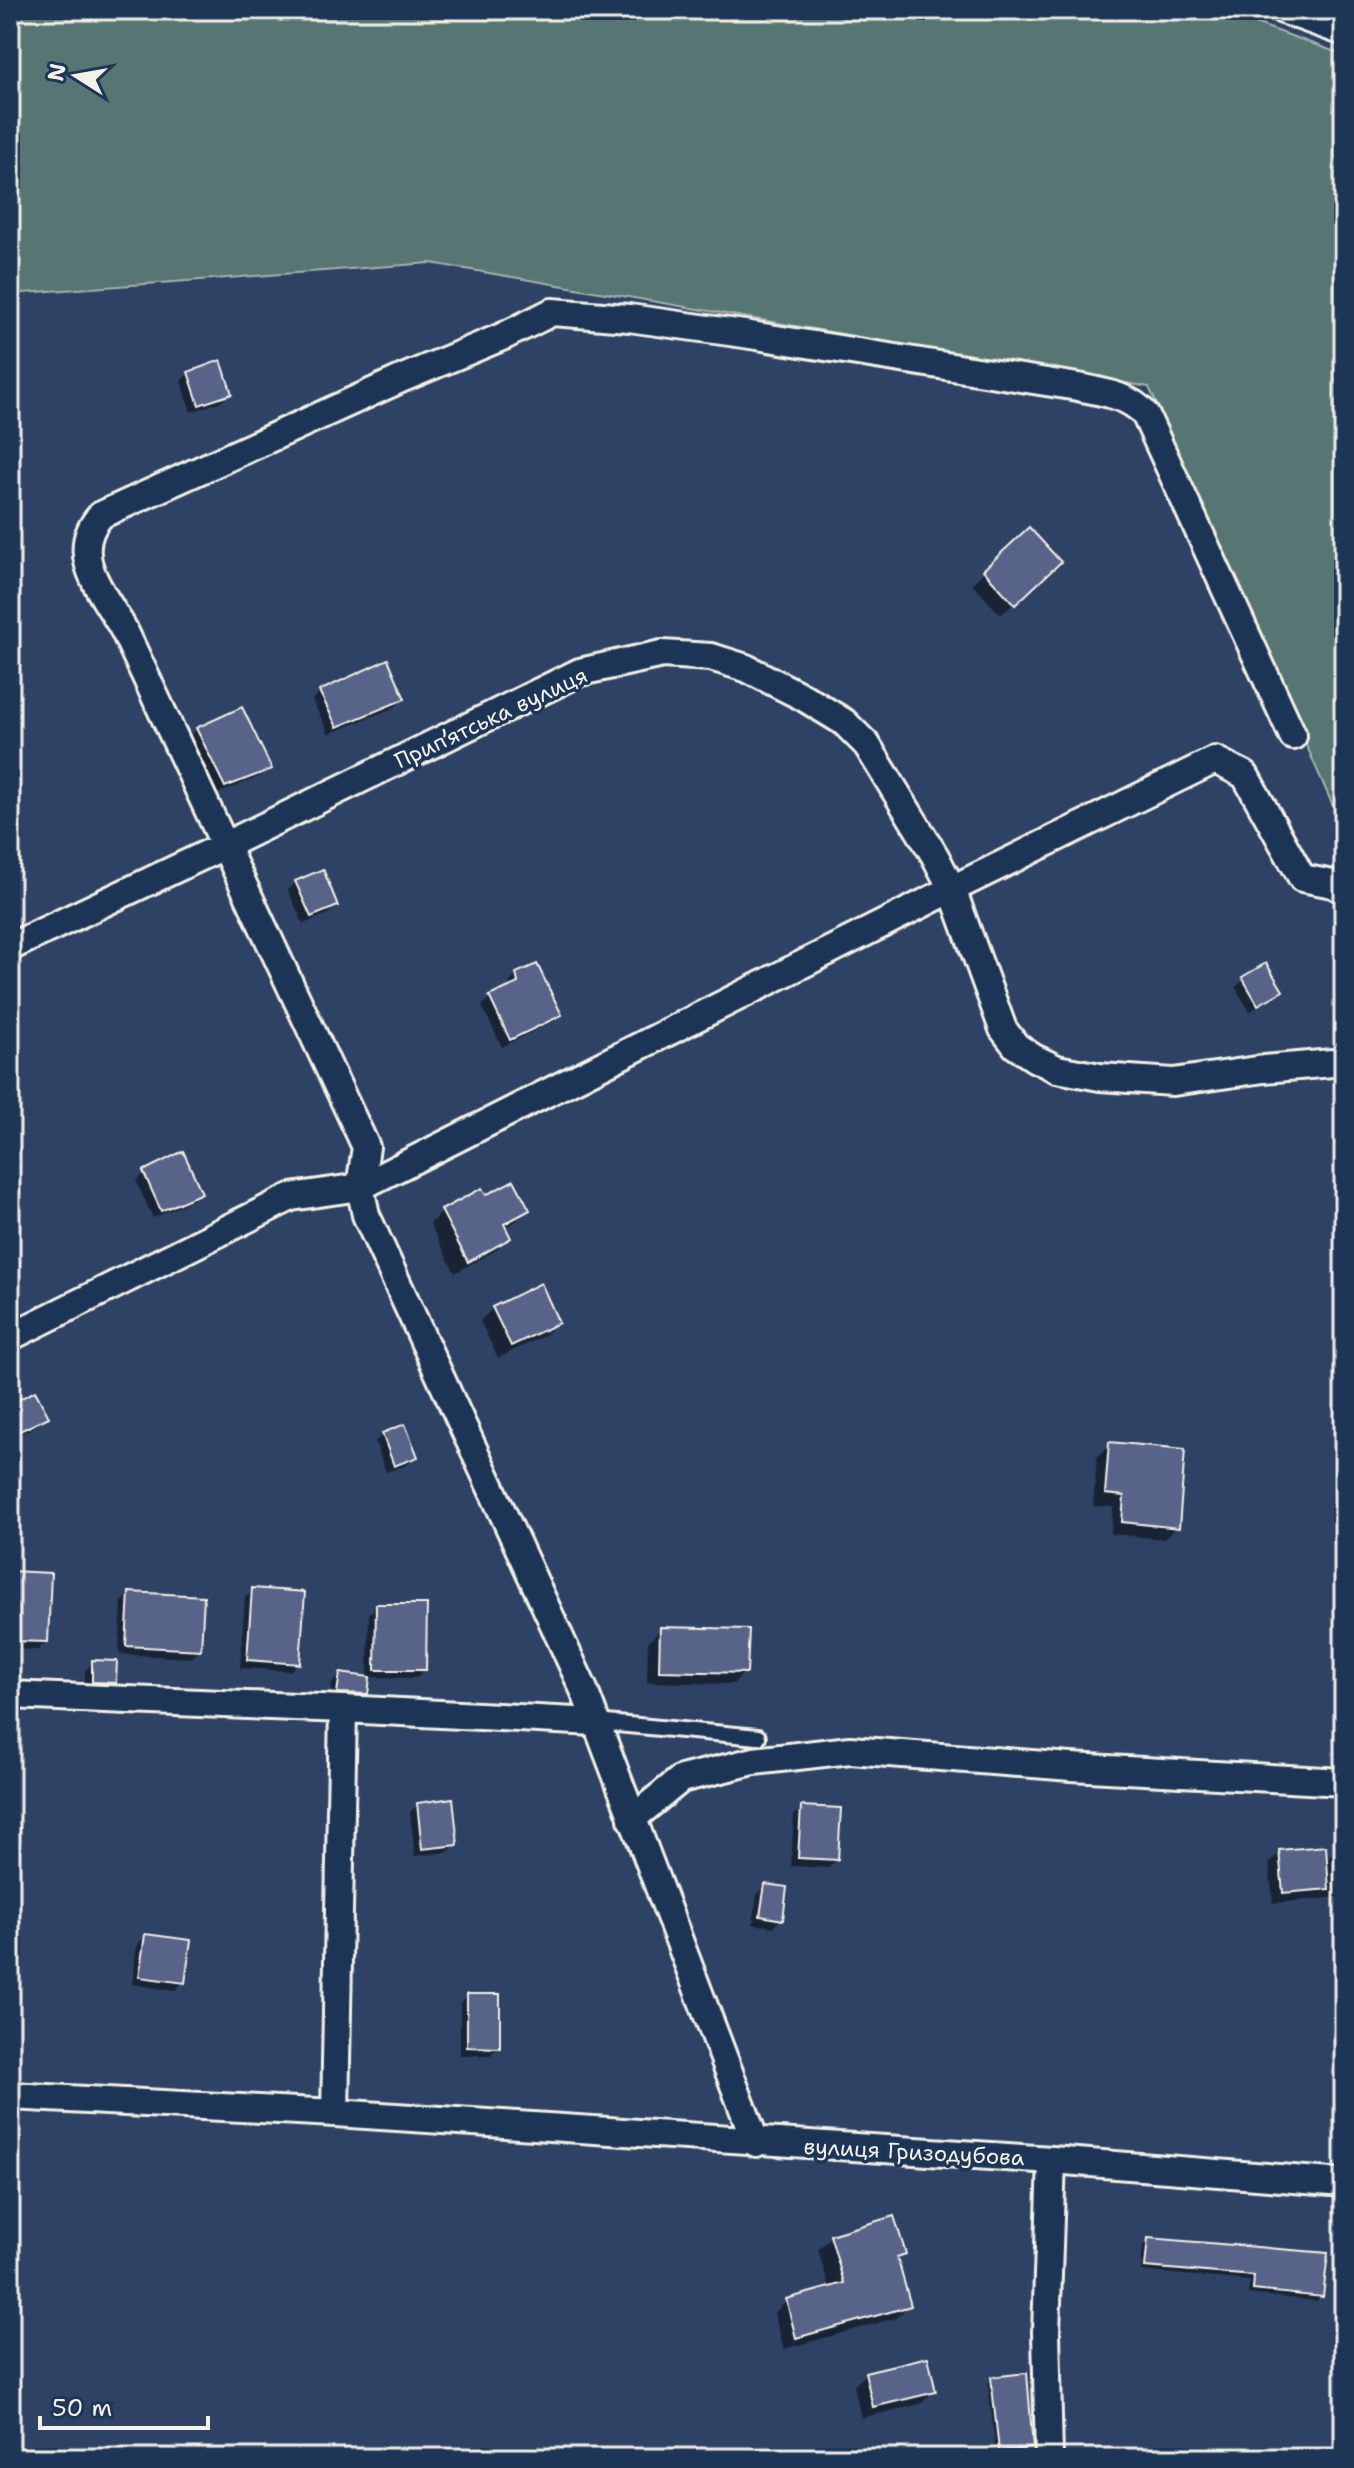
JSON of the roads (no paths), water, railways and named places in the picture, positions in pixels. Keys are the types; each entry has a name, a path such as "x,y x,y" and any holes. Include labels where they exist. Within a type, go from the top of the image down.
{"street":[{"path":"1283,10 1344,32"},
{"path":"756,2143 584,1690 366,1215 360,1187 366,1147 124,630 88,567 86,547 89,528 101,515 552,312 629,318 744,334 1078,387 1116,396 1137,405 1145,414 1293,736"},
{"name":"Прип’ятська вулиця","path":"10,947 580,672 662,654 711,657 746,668 803,697 844,722 867,745 952,889 1003,1029 1016,1046 1057,1069 1100,1077 1173,1082 1344,1062"},
{"path":"10,1337 291,1197 360,1187 1215,760 1245,775 1302,878 1333,884 1344,890"},
{"path":"10,1695 595,1722"},
{"path":"335,2113 343,1709"},
{"path":"632,1819 681,1779 754,1761 850,1750 1071,1767 1344,1782"},
{"name":"вулиця Гризодубова","path":"10,2096 335,2113 1052,2160 1344,2183"},
{"path":"1049,2458 1046,2332 1052,2160"}],"lane":[{"path":"595,1722 758,1737"}]}
